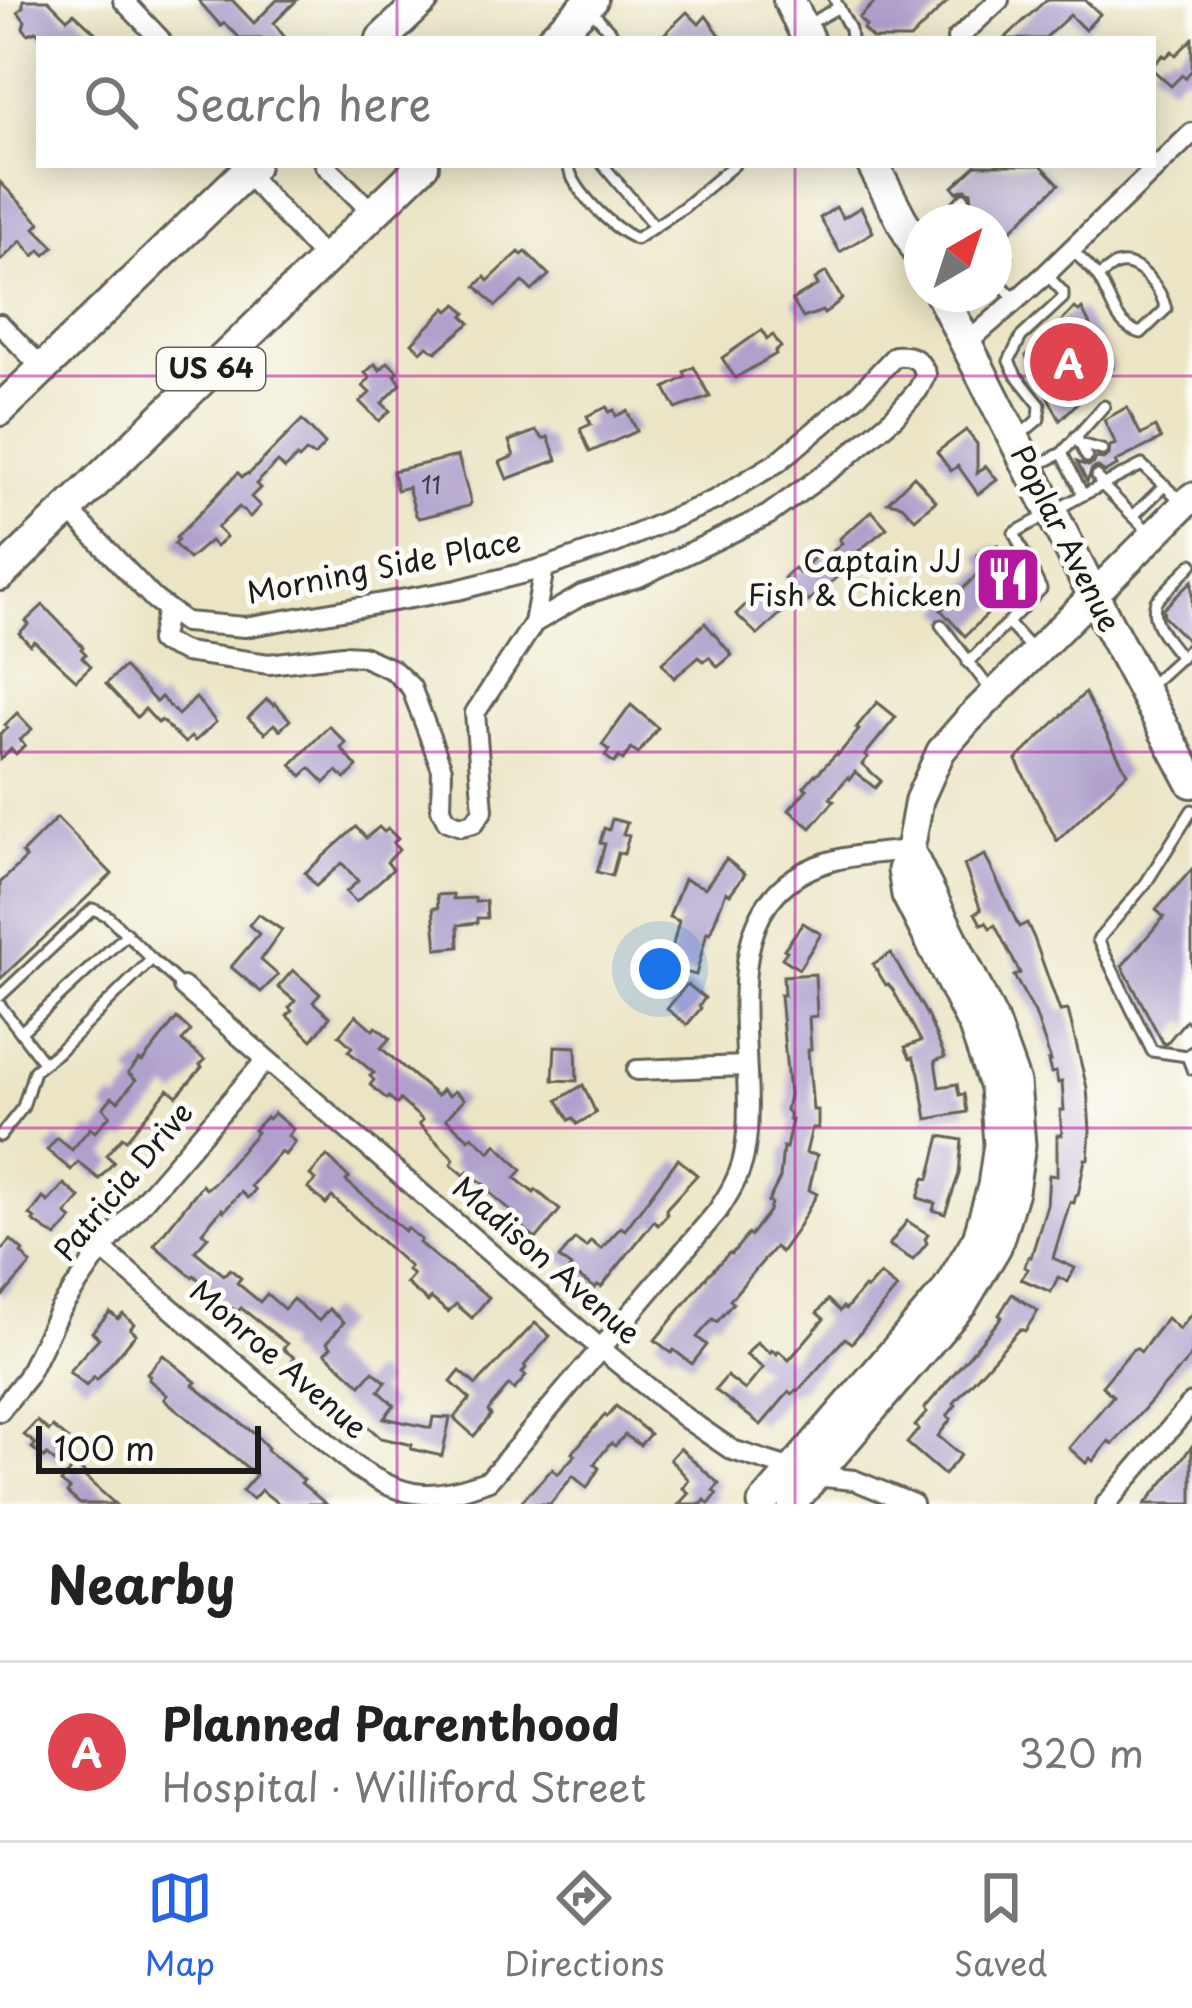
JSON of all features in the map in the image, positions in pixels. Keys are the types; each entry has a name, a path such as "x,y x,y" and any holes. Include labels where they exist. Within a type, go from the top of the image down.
{"main road":[{"path":"385,36 423,0"},
{"path":"555,36 590,3"},
{"name":"US 64","path":"0,575 420,168"},
{"path":"875,168 904,220"},
{"path":"0,410 249,169"},
{"name":"Poplar Avenue","path":"951,312 1144,692 1184,744 1192,782"},
{"path":"763,1504 803,1473 845,1423 963,1304 998,1247 1014,1191 1021,1145 1016,1083 993,1019 910,850 920,800 941,751 1093,595 1143,526 1183,500"},
{"path":"792,1504 803,1473"}],"street":[{"path":"123,0 157,36"},
{"path":"960,36 999,0"},
{"path":"1156,168 1192,133"},
{"path":"328,168 375,214"},
{"path":"967,343 1155,168"},
{"path":"249,169 326,259"},
{"path":"0,324 43,368"},
{"name":"Morning Side Place","path":"67,508 154,599 185,622 244,627 457,590 616,543 717,499 778,462 859,394 895,356 909,355 920,361 926,374 894,416 768,515 641,576 582,596 534,623"},
{"name":"Morning Side Place","path":"167,609 160,641 185,652 269,664 362,656 393,670 411,687 442,769 441,809 447,821 461,826 474,823 483,810 475,713 534,623 544,568"},
{"path":"600,1348 717,1212 737,1177 747,1132 748,956 765,906 790,881 828,862 910,850"},
{"name":"Madison Avenue","path":"183,987 684,1417 732,1450 803,1473 854,1480 913,1504"},
{"name":"Patricia Drive","path":"0,1411 27,1377 59,1311 102,1249 266,1060"},
{"path":"637,1070 746,1066"},
{"name":"Monroe Avenue","path":"102,1249 356,1467 387,1487 427,1495 463,1490 489,1480 600,1348"},
{"path":"1106,1504 1192,1403"}],"lane":[{"path":"590,3 614,36"},
{"path":"800,22 837,4 851,36"},
{"path":"569,168 579,189 620,232 636,239 730,168"},
{"path":"606,168 655,226"},
{"path":"958,204 964,198"},
{"path":"1071,249 1098,277 1132,332 1150,328 1166,309 1157,286 1130,265 1117,265 1098,277"},
{"path":"1014,439 1039,418 1040,405 1009,361 1012,349 1063,298 1046,274"},
{"path":"1012,295 1016,300"},
{"path":"1030,469 1078,440 1104,406"},
{"path":"1078,440 1102,450"},
{"path":"1078,440 1087,457"},
{"path":"1062,453 1083,495"},
{"path":"968,663 1040,589 1014,533 1100,481 1142,465 1183,500"},
{"path":"1100,481 1143,526"},
{"path":"1181,658 1155,621 1153,608 1192,564"},
{"path":"1008,623 1035,653"},
{"path":"941,625 994,694"},
{"path":"1144,692 1192,647"},
{"path":"1192,810 1146,883 1098,940 1153,1051 1189,1054 1192,1070"},
{"path":"44,1063 0,1001 93,909 108,916 183,987"},
{"path":"22,1032 127,934"},
{"path":"0,1136 23,1107 34,1071 152,959"}],"building":[{"path":"23,0 48,0 67,19 74,13 99,36 28,34 18,12"},
{"path":"198,0 232,0 254,23 277,0 297,0 274,23 284,36 238,36 224,23 221,26"},
{"path":"877,0 949,0 913,36 870,36 859,18"},
{"path":"1046,0 1085,0 1100,14 1085,30 1070,15 1047,36 1007,36"},
{"path":"687,12 699,24 706,16 721,36 662,36"},
{"path":"1192,39 1192,70 1171,86 1156,73 1156,62 1172,51 1176,55"},
{"path":"973,168 1044,168 1059,184 1012,229 1012,204 970,204 971,192 957,192 953,187"},
{"path":"0,182 40,223 35,228 54,247 45,255 40,250 34,256 21,241 0,261"},
{"path":"836,207 843,218 861,207 873,232 840,252 820,218"},
{"path":"519,252 526,252 549,275 532,291 523,282 496,306 476,286"},
{"path":"826,272 842,299 824,314 803,318 792,300 818,285 815,279"},
{"path":"457,304 470,323 436,352 427,346 421,352 412,343 446,308 449,311"},
{"path":"1075,308 1082,309 1113,368 1060,420 1026,356"},
{"path":"762,330 767,339 773,335 781,347 735,378 722,358"},
{"path":"388,362 401,384 382,403 390,411 379,421 360,402 370,393 363,386 370,378 365,373 375,364 380,370"},
{"path":"694,367 710,397 676,409 665,388"},
{"path":"607,407 616,416 627,411 637,431 590,452 580,429 591,424 587,416"},
{"path":"1127,407 1141,435 1155,427 1161,439 1105,472 1092,469 1087,482 1077,462 1088,466 1109,455 1110,446 1116,444 1104,420"},
{"path":"302,420 325,444 314,456 306,452 285,469 278,462 256,484 260,488 251,497 260,506 250,517 239,507 217,528 226,537 216,547 210,541 189,559 174,544 176,538 238,473 242,477 249,474"},
{"path":"966,430 977,444 977,473 986,466 997,480 978,494 958,466 951,471 937,452"},
{"path":"536,431 543,439 548,437 557,460 507,479 500,462 514,456 509,441"},
{"path":"458,456 471,503 419,518 408,487 397,490 393,471"},
{"path":"914,476 936,501 915,519 902,505 888,502"},
{"path":"872,511 887,528 837,568 842,573 808,602 801,595 798,598 784,578 794,568 799,573 818,554 824,559"},
{"path":"997,545 1019,585 1000,595 1004,598 965,636 941,610 984,568 977,555"},
{"path":"1192,581 1192,638 1187,640 1164,617 1163,609"},
{"path":"760,591 781,613 758,635 736,614"},
{"path":"43,605 83,647 86,654 82,657 91,666 76,680 19,633"},
{"path":"705,623 732,655 718,667 709,657 704,661 699,657 674,678 662,663"},
{"path":"124,667 156,702 161,697 178,715 196,698 216,722 195,741 191,737 185,743 145,709 137,717 106,684"},
{"path":"1085,693 1127,773 1057,841 1016,760"},
{"path":"267,699 290,720 280,730 274,724 265,733 248,718"},
{"path":"877,702 896,717 862,764 881,781 875,788 855,772 811,828 789,810 815,774 859,730 856,728"},
{"path":"631,705 658,728 638,754 631,749 614,763 605,756 609,750 602,745"},
{"path":"17,713 32,729 20,740 25,745 16,754 11,749 0,759 0,734"},
{"path":"329,726 346,743 341,748 357,767 345,779 337,771 325,783 310,768 302,776 291,765"},
{"path":"57,818 112,874 0,979 0,883"},
{"path":"612,819 627,823 623,834 629,835 612,876 597,872 604,828 609,830"},
{"path":"356,827 366,838 379,827 384,832 388,829 398,839 393,843 399,850 387,862 393,869 356,902 346,892 358,881 342,863 316,886 305,873"},
{"path":"985,855 1019,927 1027,923 1060,1011 1068,1010 1087,1088 1088,1159 1053,1258 1075,1268 1068,1282 1058,1277 1051,1292 1021,1279 1047,1205 1049,1175 1057,1176 1062,1082 1058,1083 1056,1072 1051,1073 1035,1013 1014,976 1020,973 995,925 981,924 975,913 981,910 964,865"},
{"path":"726,859 745,874 730,894 726,892 707,932 696,975 667,968 679,921 669,917 684,879 705,888"},
{"path":"1192,869 1192,1026 1186,1020 1166,1044 1122,966 1164,917 1156,910"},
{"path":"453,894 453,899 486,901 487,918 458,925 459,947 437,949 433,908 438,908 437,895"},
{"path":"258,914 282,930 261,960 278,975 261,992 231,967 259,934 249,925"},
{"path":"803,923 821,934 799,969 782,958"},
{"path":"891,953 945,1057 935,1061 939,1087 957,1084 967,1112 927,1119 919,1073 905,1047 921,1041 873,964"},
{"path":"293,970 320,994 313,1002 330,1017 312,1040 287,1016 295,1001 278,987"},
{"path":"815,974 817,1016 809,1017 808,1050 818,1128 812,1128 806,1153 817,1155 809,1190 817,1194 781,1252 775,1247 717,1322 713,1319 697,1337 707,1345 692,1364 655,1340 769,1211 792,1120 786,1110 783,976"},
{"path":"687,984 705,998 687,1025 667,1009"},
{"path":"356,1015 390,1038 381,1048 437,1096 442,1090 449,1096 454,1091 464,1099 446,1119 490,1152 496,1144 522,1170 515,1178 560,1210 536,1239 490,1190 468,1171 464,1175 451,1164 454,1159 419,1124 423,1120 400,1100 397,1104 387,1099 370,1085 374,1073 348,1051 352,1047 339,1035"},
{"path":"177,1018 191,1031 182,1041 205,1060 202,1067 177,1096 168,1089 126,1140 122,1137 106,1155 114,1162 99,1179 78,1162 71,1170 47,1150 57,1138 72,1150 90,1128 95,1132 110,1115 103,1108 112,1097 118,1101 136,1080 128,1073"},
{"path":"555,1046 576,1047 577,1081 553,1080"},
{"path":"583,1085 596,1113 577,1124 569,1120 558,1100"},
{"path":"274,1113 293,1129 288,1136 295,1142 251,1186 255,1190 248,1198 241,1192 222,1209 202,1232 208,1237 195,1251 224,1275 230,1269 241,1278 237,1283 260,1302 267,1294 284,1309 293,1299 319,1321 329,1309 344,1322 325,1353 361,1385 373,1371 386,1382 379,1391 394,1405 384,1418 431,1428 433,1417 450,1418 442,1456 381,1438 293,1360 283,1349 287,1344 241,1308 238,1311 224,1304 154,1245 202,1185 206,1189 215,1182 257,1132 254,1130"},
{"path":"940,1136 962,1140 959,1174 945,1214 933,1210 935,1203 918,1198 924,1178 929,1179"},
{"path":"327,1156 349,1178 346,1181 489,1297 472,1318 456,1304 448,1312 431,1298 428,1302 406,1283 413,1275 407,1270 410,1267 332,1197 326,1204 308,1188 316,1180 310,1175"},
{"path":"678,1159 697,1175 603,1285 595,1288 569,1270 559,1258 575,1239 586,1247 591,1241 601,1249 621,1227 625,1230"},
{"path":"64,1184 80,1198 66,1214 72,1219 56,1237 30,1215 43,1198 48,1202"},
{"path":"907,1221 928,1234 927,1243 913,1260 889,1245"},
{"path":"11,1240 31,1264 0,1299 0,1252"},
{"path":"880,1274 897,1288 852,1343 845,1338 761,1425 715,1390 727,1376 745,1390 763,1368 746,1355 757,1342 789,1360 824,1319 817,1313 828,1300 840,1311 846,1309"},
{"path":"1012,1294 1038,1311 1025,1331 1020,1329 954,1403 947,1416 951,1419 938,1436 961,1455 944,1475 907,1443 919,1429 915,1426 927,1412 924,1409 1002,1317"},
{"path":"110,1312 118,1319 123,1314 134,1324 130,1329 136,1334 97,1380 94,1377 86,1386 69,1372 99,1338 92,1332"},
{"path":"1192,1313 1192,1355 1113,1444 1109,1441 1086,1463 1069,1448 1113,1396 1102,1386 1132,1350 1141,1352 1167,1318 1179,1329"},
{"path":"535,1323 550,1336 524,1366 526,1376 514,1390 509,1385 474,1436 454,1418 470,1399 451,1382 460,1371 476,1385"},
{"path":"163,1355 256,1435 326,1504 279,1504 261,1490 253,1499 242,1491 256,1475 164,1399 167,1395 148,1379 147,1373"},
{"path":"616,1406 650,1434 640,1445 625,1435 615,1446 611,1443 594,1464 599,1468 587,1488 573,1476 550,1504 519,1504 552,1469 558,1474"},
{"path":"37,1421 68,1439 55,1462 32,1448 36,1444 24,1435"},
{"path":"1192,1446 1192,1504 1145,1504 1167,1478"},
{"path":"680,1448 719,1484 709,1504 705,1500 679,1504 689,1493 683,1488 689,1480 670,1459"},
{"path":"74,1467 115,1504 80,1504 67,1493 70,1489 61,1482"}],"place":[{"name":"Planned Parenthood","path":"1069,362"},
{"name":"Captain JJ Fish & Chicken","path":"1008,579"}]}
